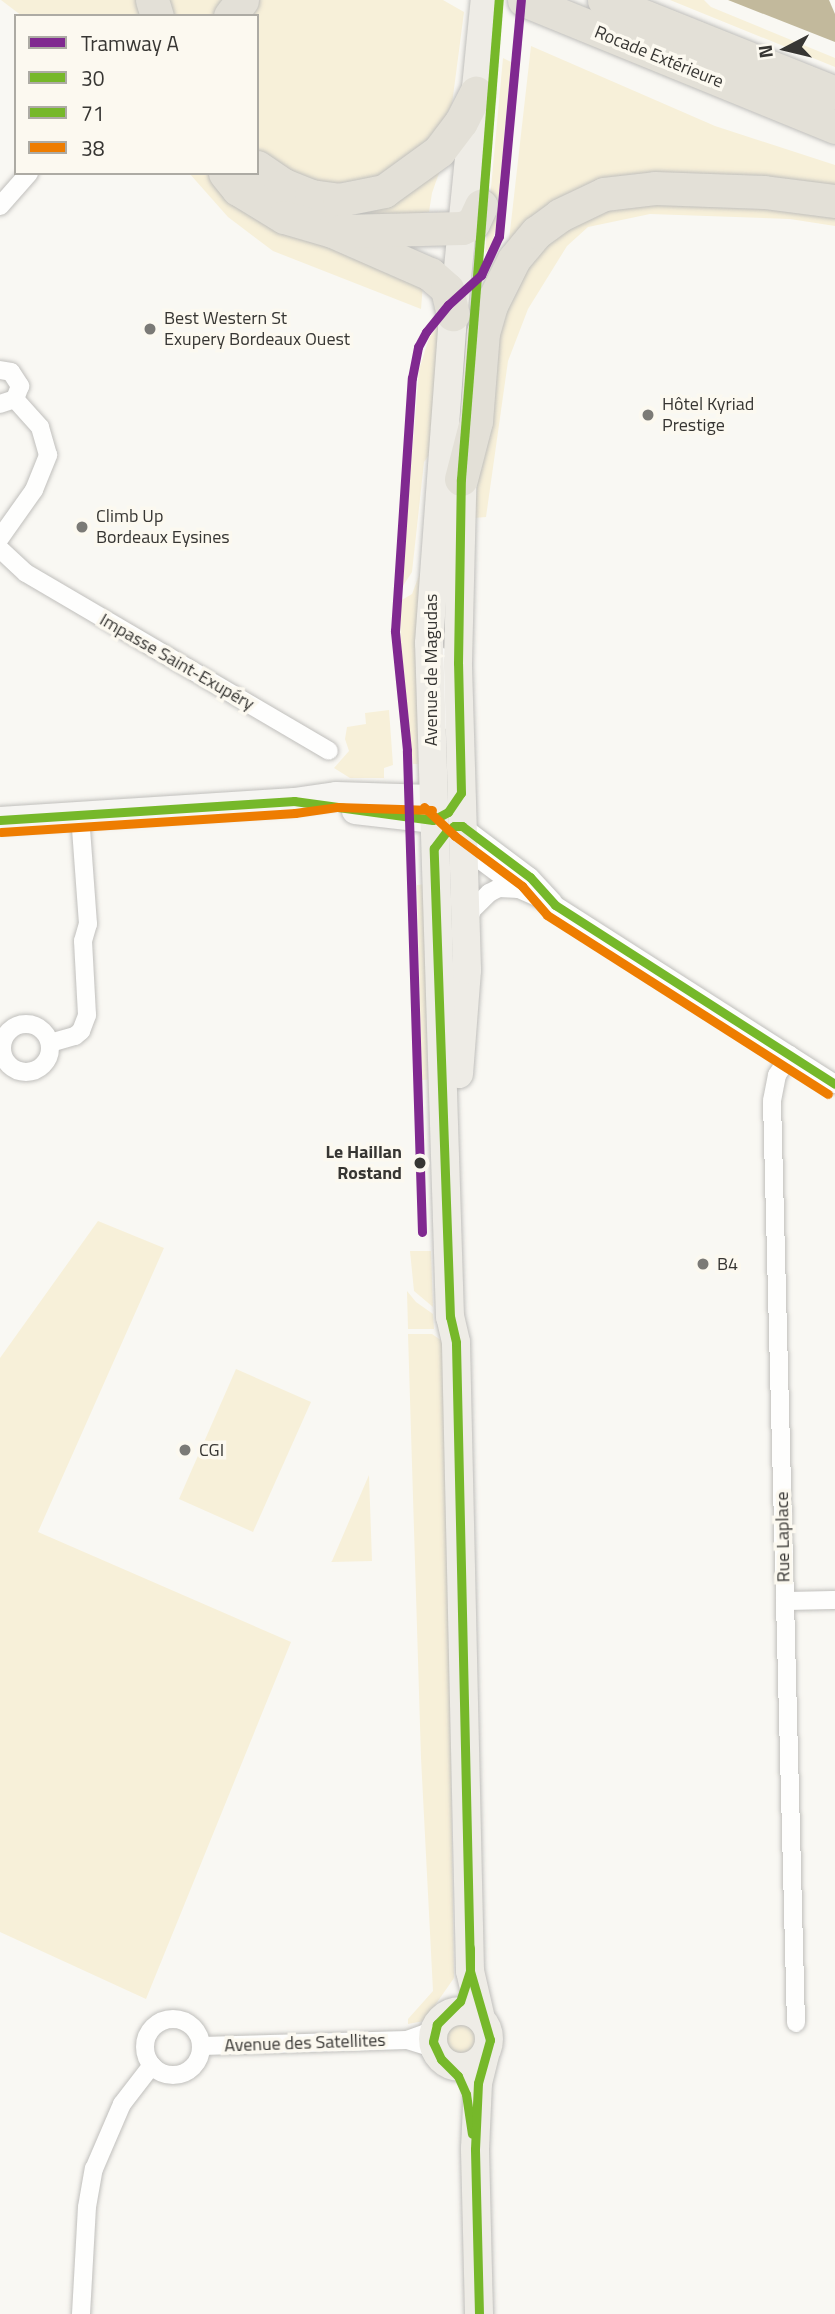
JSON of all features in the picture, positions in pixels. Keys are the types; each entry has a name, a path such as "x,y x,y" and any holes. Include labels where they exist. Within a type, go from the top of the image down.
{"highway":[{"path":"506,0 565,19"},
{"name":"Rocade Extérieure","path":"524,0 835,127"},
{"path":"604,0 835,93"},
{"path":"259,168 284,185 311,196 339,200 384,191 439,151 461,122 476,93"},
{"path":"227,175 238,189 284,217 332,231 430,274 447,289 453,314"},
{"path":"461,479 476,421 483,333 491,305 514,259 537,232 560,215 604,194 655,188 754,191 835,201"},
{"path":"332,231 472,217"}],"main road":[{"name":"Avenue de Magudas","path":"456,1342 463,1317 459,1085 466,926 448,822 431,591 453,314 472,217 487,52 485,0"},
{"name":"Avenue de Magudas","path":"481,2019 470,1971 456,1342 450,1317 448,822 458,637 461,479 476,93 499,0"},
{"path":"0,820 294,801 448,822 452,973 463,1017"},
{"name":"Avenue de Magudas","path":"444,2018 460,2001 470,1971"},
{"path":"475,2149 466,2094 458,2076 433,2042 444,2018 468,2011 481,2019 490,2040 478,2083 475,2149 479,2314"},
{"path":"444,2060 472,2065 485,2055"}],"street":[{"path":"0,206 27,175"},
{"path":"0,370 11,372 18,380 7,401 40,427 48,455 34,490 0,538"},
{"path":"0,519 18,512"},
{"name":"Impasse Saint-Exupéry","path":"0,549 26,573"},
{"name":"Impasse Saint-Exupéry","path":"0,564 26,573 329,751"},
{"path":"50,1043 75,1036 81,1031 87,1015 83,941 88,924 80,815"},
{"path":"448,822 519,889 555,905 835,1084"},
{"path":"448,822 530,877 555,905"},
{"path":"466,926 472,910 489,893 499,888 519,889"},
{"name":"Rue Laplace","path":"790,1055 777,1075 772,1101 796,2023"},
{"path":"785,1601 835,1600"},
{"path":"174,2018 190,2023 196,2029 202,2046 197,2062 184,2073 167,2074 152,2065 147,2057 146,2038 151,2029 165,2019 174,2018"},
{"name":"Avenue des Satellites","path":"407,2040 444,2018"},
{"name":"Avenue des Satellites","path":"202,2046 407,2040 426,2046 444,2060"},
{"path":"81,2314 93,2169 122,2104 152,2065"}],"shaded area":[{"path":"1,0 137,0 141,14 19,14"},
{"path":"163,0 228,0 221,14 166,14"},
{"path":"260,0 443,0 464,12 452,104 432,141 382,178 315,186 259,152 259,14 248,14"},
{"path":"670,0 704,0 711,7 835,58 835,67"},
{"path":"728,0 829,0 835,14 835,42"},
{"path":"531,46 715,126 835,165 835,192 678,176 508,249"},
{"path":"503,58 511,62 496,226 492,245 485,253"},
{"path":"447,150 432,193 429,212 379,218 337,218 328,207"},
{"path":"191,175 214,175 423,284 421,309 273,251 228,217"},
{"path":"646,198 835,210 835,226 790,219 650,214 588,227 567,246 528,309 508,361 486,517 474,518 490,360 511,287 566,222"},
{"path":"444,317 432,451 424,462 412,572 401,589 419,370 429,338"},
{"path":"420,573 424,764 413,764 401,646 400,601 412,594"},
{"path":"389,710 393,765 384,768 384,778 350,778 334,768 349,751 345,739 347,727 366,724 365,713"},
{"path":"427,884 439,1079 422,1080 417,885"},
{"path":"98,1221 164,1248 38,1532 291,1642 146,1999 0,1932 0,1358"},
{"path":"410,1251 431,1251 433,1307 414,1291"},
{"path":"407,1291 416,1302 433,1314 434,1329 408,1329"},
{"path":"408,1334 432,1334 445,1343 454,1978 424,2021 408,2024 408,2019 433,1991 421,1758"},
{"path":"236,1369 311,1402 253,1532 179,1499"},
{"path":"369,1475 372,1561 331,1562 332,1561"},
{"path":"462,2019 470,2020 476,2025 481,2031 481,2047 476,2053 470,2058 462,2059 454,2058 448,2053 443,2047 442,2039 443,2031 448,2025 454,2020"}],"tram line":[{"name":"A","path":"422,1232 407,750 395,631 412,378 418,347 426,332 448,305 481,275 499,236 521,0"}],"transit line":[{"name":"71","path":"0,820 294,801 433,820 448,812 461,793 458,663 461,479 499,0"},
{"name":"38","path":"1,832 295,813 337,807 432,810"},
{"name":"38","path":"424,807 455,836 522,886 547,915 828,1094"},
{"name":"30","path":"479,2314 475,2149 478,2083 490,2040 470,1971 456,1342 450,1317 434,848 446,832 454,826 462,826 530,877 555,905 835,1084"},
{"name":"30","path":"470,1948 470,1971 460,2001 437,2024 433,2042 441,2059 458,2076 466,2094 472,2134"}],"place":[{"name":"Best Western St Exupery Bordeaux Ouest","path":"150,329"},
{"name":"Hôtel Kyriad Prestige","path":"648,415"},
{"name":"Climb Up Bordeaux Eysines","path":"82,527"},
{"name":"Le Haillan Rostand","path":"420,1163"},
{"name":"B4","path":"703,1264"},
{"name":"CGI","path":"185,1450"}]}
